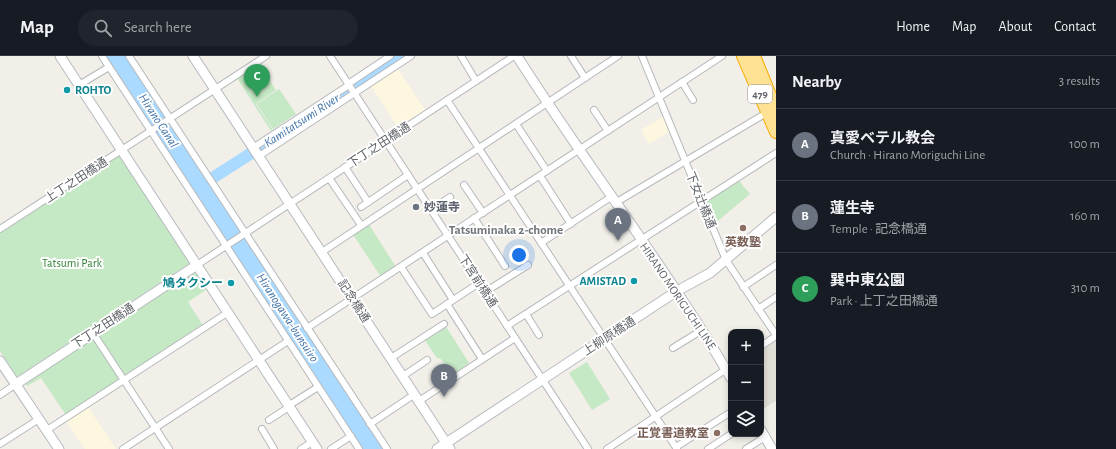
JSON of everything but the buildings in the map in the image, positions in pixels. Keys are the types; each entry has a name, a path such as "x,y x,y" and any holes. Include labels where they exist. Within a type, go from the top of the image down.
{"highway":[{"name":"479","path":"744,56 774,110"},
{"name":"479","path":"754,56 774,110 776,132"}],"street":[{"path":"60,56 314,445 301,449"},
{"path":"102,56 359,449"},
{"path":"129,56 244,234 387,449"},
{"name":"記念橋通","path":"193,56 448,446"},
{"path":"170,120 266,56"},
{"path":"330,56 349,85"},
{"path":"256,152 390,56"},
{"path":"256,152 354,93 411,56"},
{"path":"461,56 476,81"},
{"name":"下丁之田橋通","path":"0,395 515,56"},
{"name":"HIRANO MORIGUCHI LINE","path":"515,56 640,240 677,291 728,368"},
{"path":"571,56 585,78"},
{"path":"322,252 618,56"},
{"name":"下女辻橋通","path":"642,56 726,260 776,335"},
{"path":"307,328 722,56"},
{"path":"79,85 109,67"},
{"path":"682,82 693,100"},
{"name":"下宮前橋通","path":"349,85 588,449"},
{"path":"447,100 677,448 728,414"},
{"path":"594,110 608,131"},
{"path":"541,243 570,224 774,110"},
{"name":"上丁之田橋通","path":"0,230 121,150 170,120"},
{"path":"516,124 547,171"},
{"path":"507,326 776,153"},
{"path":"345,168 368,202"},
{"path":"360,207 408,175"},
{"path":"540,176 570,224"},
{"path":"329,178 361,225"},
{"path":"464,185 483,213"},
{"path":"431,210 450,197"},
{"name":"上柳原橋通","path":"437,449 448,446 543,380 677,291 706,275 726,260 776,217"},
{"path":"474,218 505,266"},
{"path":"422,252 453,300"},
{"path":"485,292 528,265"},
{"path":"743,287 776,265"},
{"path":"401,267 432,314 479,283"},
{"path":"758,309 776,297"},
{"path":"446,304 482,359"},
{"path":"47,430 227,313"},
{"path":"526,314 539,335"},
{"path":"391,358 444,324"},
{"path":"673,348 702,330"},
{"path":"93,333 169,449"},
{"path":"764,344 776,335"},
{"path":"370,424 417,398 515,338"},
{"path":"123,449 288,341"},
{"path":"403,376 427,360"},
{"path":"0,361 59,449"},
{"path":"607,449 728,368"},
{"path":"269,420 318,387"},
{"path":"0,444 39,419"},
{"path":"262,429 274,449"},
{"path":"764,435 772,449"},
{"path":"331,449 351,436"},
{"path":"708,449 728,436"},
{"path":"746,449 759,437"}],"shaded area":[{"path":"398,69 425,110 398,127 371,86"},
{"path":"664,116 670,131 649,144 641,130"},
{"path":"776,341 776,401 764,408 764,365 764,349"},
{"path":"88,407 116,449 85,449 66,421"}],"green space":[{"path":"259,64 276,90 256,104 273,130 271,131 237,78"},
{"path":"279,89 296,114 273,129 257,104"},
{"name":"Tatsumi Park","path":"120,155 190,263 17,377 0,351 0,233"},
{"path":"739,181 750,194 714,224 707,205 708,201"},
{"path":"368,223 396,267 381,277 352,233"},
{"path":"192,273 198,274 207,289 188,302 204,327 125,378 99,337 99,334"},
{"path":"445,325 469,363 452,375 441,359 437,358 424,339"},
{"path":"93,338 120,379 66,415 41,378 27,386 25,383"},
{"path":"587,362 610,399 592,410 569,373"}],"water":[{"name":"Hiranogawa-bunsuiro","path":"106,56 126,56 384,449 362,449 178,166 173,162"}],"waterway":[{"name":"Kamitatsumi River","path":"200,186 403,56"}],"place":[{"name":"ROHTO","path":"67,90"},
{"name":"巽中東公園","path":"257,97"},
{"name":"妙蓮寺","path":"416,207"},
{"name":"英数塾","path":"743,228"},
{"name":"真愛ベテル教会","path":"618,241"},
{"name":"AMISTAD","path":"634,281"},
{"name":"鳩タクシー","path":"231,283"},
{"name":"蓮生寺","path":"444,397"},
{"name":"正覚書道教室","path":"717,433"}],"district":[{"name":"Tatsuminaka 2-chome","path":"506,230"}],"water label":[{"name":"Hirano Canal","path":"158,121"}]}
